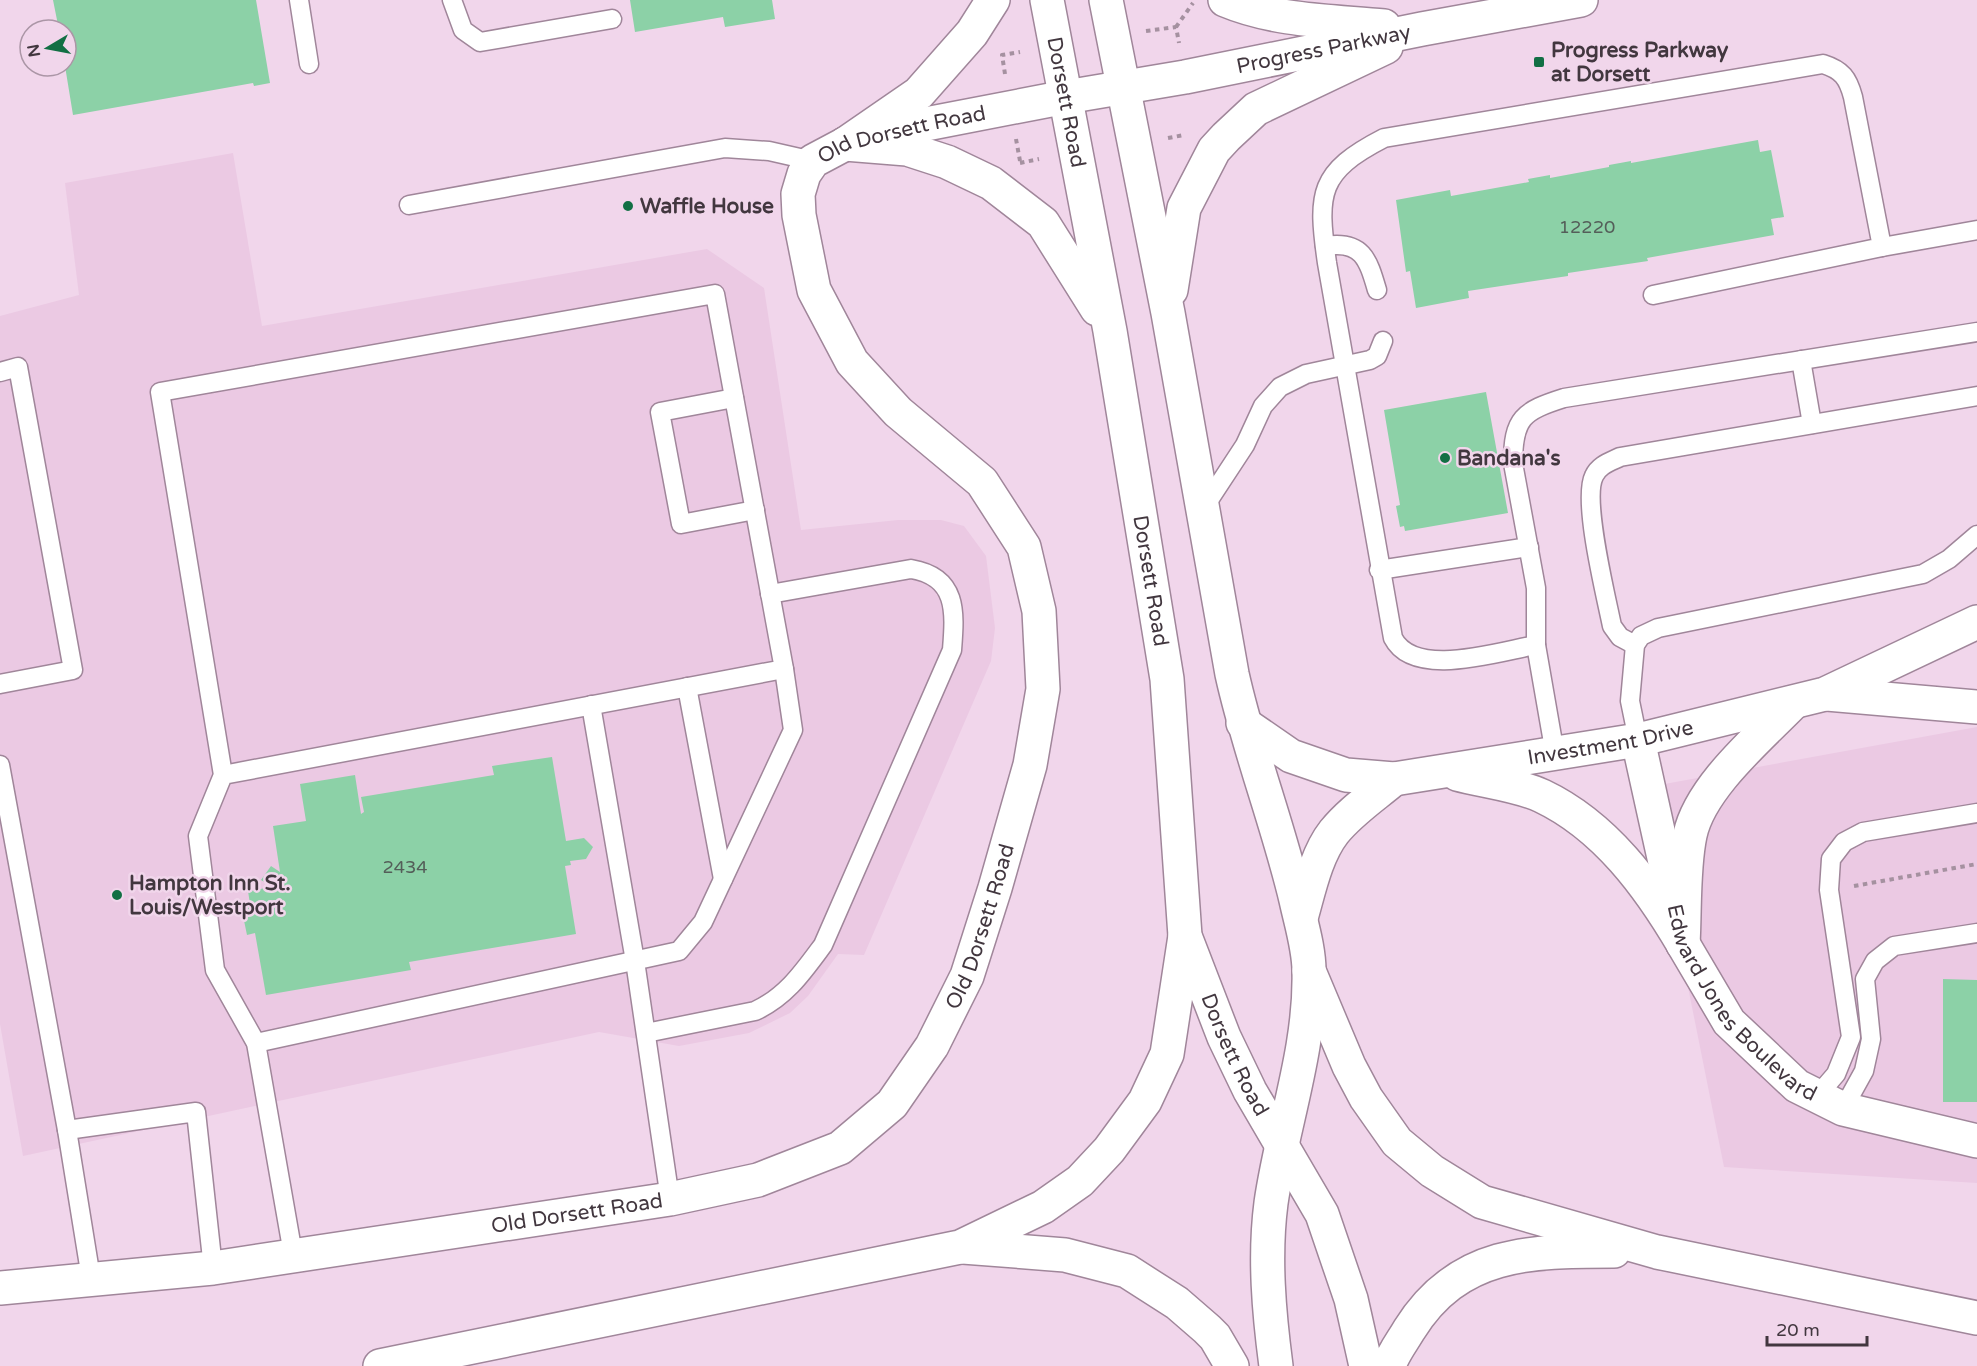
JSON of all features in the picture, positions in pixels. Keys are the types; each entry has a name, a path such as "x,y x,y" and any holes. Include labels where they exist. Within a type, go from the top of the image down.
{"main road":[{"path":"845,144 919,93 972,33 993,0"},
{"name":"Dorsett Road","path":"1047,0 1110,332 1167,679 1185,936 1224,1037 1250,1091 1322,1214 1351,1299 1366,1366"},
{"name":"Dorsett Road","path":"1107,0 1168,313 1243,723 1271,807 1300,920 1309,971 1300,1067 1271,1205 1268,1272 1276,1366"},
{"path":"1225,0 1243,7 1296,18 1422,29"},
{"name":"Progress Parkway","path":"1066,97 1185,77 1422,29 1581,0"},
{"path":"1168,313 1184,208 1214,150 1256,109 1344,69 1422,29"},
{"name":"Old Dorsett Road","path":"0,1288 213,1268 293,1254 670,1199 758,1180 840,1148 891,1104 932,1046 967,976 1030,765 1043,689 1039,611 1024,547 982,482 898,412 852,362 814,290 798,194 804,174 813,161 845,144 926,124 1066,97"},
{"path":"845,144 907,149 947,162 991,183 1043,224 1063,251 1110,332"},
{"name":"Investment Drive","path":"1243,723 1291,756 1346,775 1394,779 1638,740 1793,703 1825,694 1977,622"},
{"name":"Investment Drive","path":"1825,694 1977,707"},
{"path":"1683,944 1690,834 1709,795 1727,769 1793,703"},
{"name":"Edward Jones Boulevard","path":"1638,740 1683,944 1729,1022 1797,1086 1830,1102 1977,1141"},
{"path":"1443,771 1541,796 1586,825 1626,862 1657,899 1683,944"},
{"path":"1300,920 1316,868 1333,834 1348,817 1394,779"},
{"path":"380,1366 960,1247 1043,1207 1080,1181 1109,1150 1145,1101 1167,1054 1185,936"},
{"path":"1309,971 1349,1066 1366,1098 1397,1142 1432,1171 1482,1202 1657,1252 1977,1318"},
{"path":"960,1247 1065,1255 1126,1271 1177,1303 1207,1329 1215,1337 1232,1366"},
{"path":"1389,1366 1419,1315 1431,1301 1476,1267 1517,1255 1557,1251 1657,1252"}],"lane":[{"path":"298,0 309,64"},
{"path":"452,0 454,11 463,30 480,42 612,19"},
{"path":"1536,645 1436,662 1409,656 1398,650 1393,638 1379,570 1324,246 1322,202 1331,175 1356,153 1384,138 1823,64 1838,69 1849,81 1882,246"},
{"path":"409,205 725,148 770,151 813,161"},
{"path":"1653,295 1882,246 1977,230"},
{"path":"1324,246 1340,244 1350,246 1362,253 1370,266 1377,290"},
{"path":"256,1043 679,951 703,922 793,730 784,669 715,294 160,392 223,775 198,836 216,970 256,1043 293,1254"},
{"path":"1555,754 1536,645 1536,588 1513,463 1513,443 1518,423 1526,412 1564,398 1977,332"},
{"path":"1203,508 1245,445 1263,406 1280,387 1306,374 1370,360 1377,356 1383,342"},
{"path":"1801,360 1812,424"},
{"path":"0,372 18,367 73,670 0,684"},
{"path":"1635,645 1620,637 1612,626 1590,504 1593,476 1604,464 1620,457 1977,396"},
{"path":"734,398 660,412 674,490 681,524 755,510"},
{"path":"1638,740 1630,701 1635,645 1641,636 1658,628 1923,574 1949,559 1977,535"},
{"path":"1379,570 1528,547"},
{"path":"646,1033 755,1011 771,1004 787,992 805,970 823,945 952,650 952,603 947,590 924,572 911,569 770,594"},
{"path":"223,775 784,669"},
{"path":"687,687 723,879"},
{"path":"591,705 635,960 670,1199"},
{"path":"0,765 67,1130 91,1278"},
{"path":"1830,1102 1836,1074 1851,1037 1829,890 1831,859 1844,842 1863,832 1977,813"},
{"path":"1830,1102 1864,1071 1871,1039 1865,979 1875,961 1894,946 1977,933"},
{"path":"67,1130 196,1112 213,1268"}],"path":[{"path":"1180,47 1176,27 1193,2"},
{"path":"1137,33 1176,27"},
{"path":"1005,75 1002,55 1020,52"},
{"path":"1015,136 1020,163"}],"shaded area":[{"path":"233,153 262,326 707,249 764,288 801,530 898,520 941,520 964,526 986,556 995,628 991,661 864,955 838,954 808,996 790,1013 749,1033 679,1046 599,1032 23,1156 0,1024 0,316 79,295 65,183"},
{"path":"1977,727 1977,1183 1724,1167 1648,787"}],"building":[{"path":"53,0 256,0 270,83 254,86 253,83 73,115 67,78 78,78 78,18 57,18"},
{"path":"630,0 772,0 775,19 725,27 723,17 635,32"},
{"path":"1758,140 1760,152 1771,150 1784,217 1771,219 1774,235 1647,258 1648,261 1568,273 1568,276 1468,291 1469,298 1416,308 1410,271 1406,272 1396,200 1450,190 1451,196 1529,182 1528,179 1550,175 1550,178 1609,167 1609,165"},
{"name":"Bandana's","path":"1486,392 1508,513 1405,531 1404,526 1400,527 1396,506 1400,505 1384,410"},
{"path":"552,757 566,841 584,838 593,847 586,859 570,861 571,865 565,866 576,934 409,962 411,970 266,995 255,933 247,935 241,906 250,904 248,891 272,887 261,880 271,866 280,872 273,826 306,821 300,784 355,775 361,814 364,812 361,797 494,775 492,766"},
{"path":"1943,979 1977,980 1977,1102 1943,1102"}],"place":[{"name":"Progress Parkway at Dorsett","path":"1539,62"},
{"name":"Waffle House","path":"628,206"},
{"name":"Bandana's","path":"1445,458"},
{"name":"Hampton Inn St. Louis/Westport","path":"117,895"}]}
